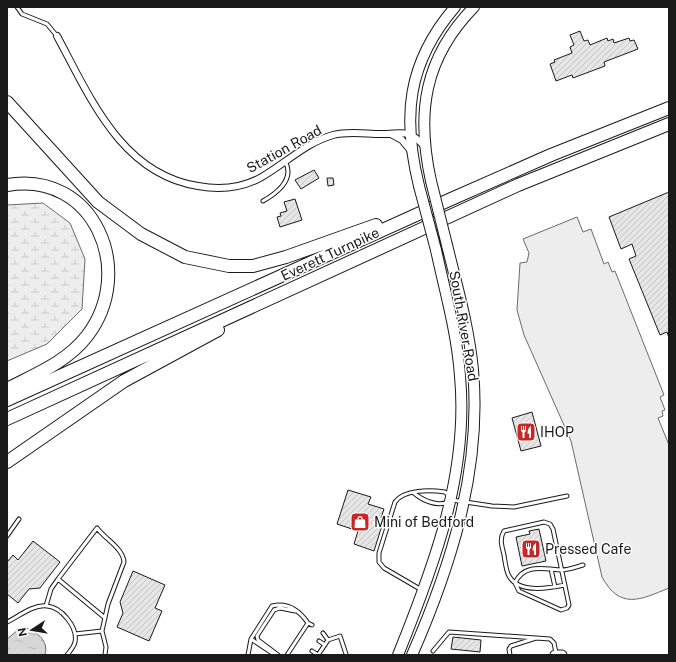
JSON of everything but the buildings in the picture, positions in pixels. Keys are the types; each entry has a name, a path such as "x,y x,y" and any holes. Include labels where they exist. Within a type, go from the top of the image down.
{"highway":[{"path":"7,102 98,202 141,234 184,256 212,263 253,266 286,257 449,200"},
{"name":"Everett Turnpike","path":"7,400 551,154 669,108"},
{"name":"Everett Turnpike","path":"7,419 518,185 669,124"},
{"path":"7,185 32,184 44,186 64,193 77,202 89,214 98,228 104,243 109,275 108,292 103,307 88,335 80,344 62,360 7,389"},
{"path":"7,462 124,381 331,271"}],"main road":[{"name":"South River Road","path":"398,655 423,591 452,500 460,440 460,377 453,330 436,250 411,151 410,133 411,100 420,65 434,34 455,7"},
{"path":"424,146 424,102 433,70 446,41 454,28 474,7"},
{"name":"South River Road","path":"412,655 432,607 453,545 465,502 474,430 474,385 467,331 424,146"}],"street":[{"name":"Station Road","path":"58,36 94,102 115,135 140,160 165,176 190,185 219,189 231,187 259,178 304,148 334,135 349,133 410,133"},
{"path":"410,133 424,146"},
{"path":"391,134 402,140 411,151"},
{"path":"556,655 562,655"}],"lane":[{"path":"17,7 22,14 47,24 58,36"},
{"path":"263,201 279,191 288,176 289,167 285,161"},
{"path":"423,591 384,568 379,562 379,553 395,502 398,497 428,490 445,492 452,500"},
{"path":"414,493 420,498 443,504 452,500 514,507 567,496"},
{"path":"7,536 19,519"},
{"path":"544,522 550,524 553,528 562,570 569,605 568,608 561,610 519,591 509,576 501,540 504,531 544,522"},
{"path":"46,606 51,589 97,528 124,556 122,569 108,604 102,632 106,647 105,655"},
{"path":"515,583 518,576 524,571 541,568 562,570 583,565"},
{"path":"551,569 555,587"},
{"path":"58,579 105,618"},
{"path":"515,583 528,587 565,586"},
{"path":"7,616 8,621 28,610 46,606 61,613 75,634 75,641 67,655"},
{"path":"248,655 251,639 272,606 290,606 303,616 312,626"},
{"path":"278,655 258,640 257,636 274,610 280,608 295,611"},
{"path":"287,655 308,623"},
{"path":"303,630 307,633"},
{"path":"75,634 102,632"},
{"path":"433,651 449,632 547,638 552,641 556,655"},
{"path":"323,633 328,640"},
{"path":"312,651 318,655 328,640 340,636 346,655"},
{"path":"510,655 509,648 511,646 536,638"},
{"path":"251,639 275,655"},
{"path":"297,640 301,643"},
{"path":"318,641 325,645"},
{"path":"291,649 295,652"}],"green space":[{"path":"43,203 70,223 85,259 82,309 47,344 7,361 7,205"}],"shaded area":[{"path":"577,217 583,232 591,229 604,264 608,262 612,272 615,271 664,395 660,397 665,410 662,411 663,416 658,418 669,445 669,588 640,598 623,598 609,587 602,577 571,441 524,335 517,310 520,263 527,262 529,253 523,239"}],"water":[{"path":"26,628 35,632 42,638 46,650 45,655 7,655 7,639 18,630"}],"place":[{"name":"IHOP","path":"526,432"},
{"name":"Mini of Bedford","path":"360,522"},
{"name":"Pressed Cafe","path":"531,549"}]}
